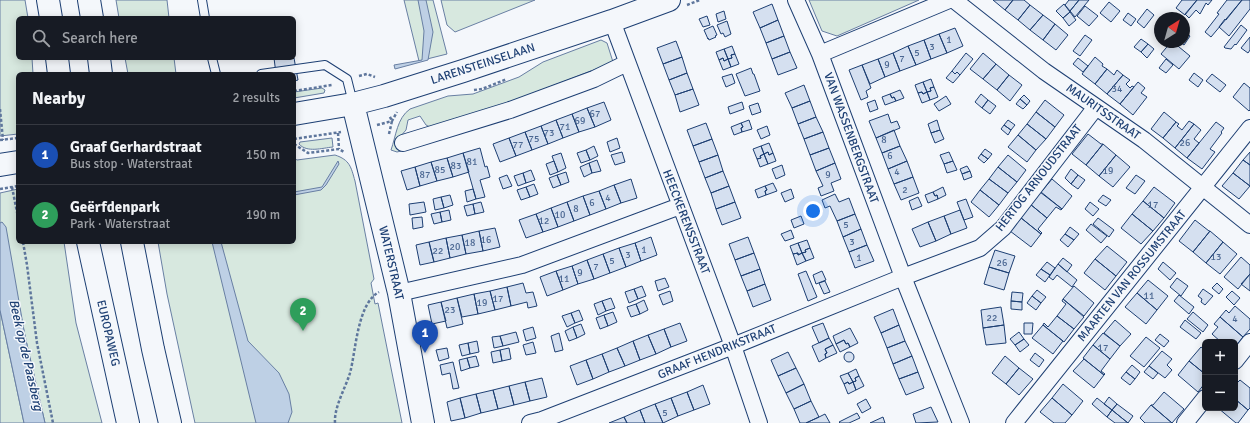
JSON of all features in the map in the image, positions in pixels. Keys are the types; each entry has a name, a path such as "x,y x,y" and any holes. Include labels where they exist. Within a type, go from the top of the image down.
{"main road":[{"path":"48,0 51,16"},
{"path":"90,0 92,16"},
{"name":"LARENSTEINSELAAN","path":"296,114 353,104 384,96 612,21 669,0"},
{"path":"57,60 59,72"},
{"path":"99,60 101,72"},
{"name":"WATERSTRAAT","path":"353,104 399,293 423,423"},
{"path":"0,165 16,162"},
{"name":"EUROPAWEG","path":"88,244 128,423"},
{"path":"132,244 153,349 170,423"}],"street":[{"name":"VAN WASSENBERGSTRAAT","path":"796,0 820,54 903,277"},
{"path":"820,54 949,0"},
{"name":"MAURITSSTRAAT","path":"954,0 1044,71 1144,140 1250,225"},
{"name":"HEECKERENSSTRAAT","path":"612,21 733,346 759,423"},
{"path":"403,143 510,110 594,79 627,63"},
{"name":"HERTOG ARNOUDSTRAAT","path":"903,277 980,248 1003,228 1096,107"},
{"name":"MAARTEN VAN ROSSUMSTRAAT","path":"1014,423 1250,128"},
{"path":"399,293 522,265 680,206"},
{"path":"903,277 961,423"},
{"name":"GRAAF HENDRIKSTRAAT","path":"530,423 542,420 733,346 903,277"},
{"path":"1238,357 1250,342"},
{"path":"1185,423 1202,402"}],"lane":[{"path":"202,0 205,16"},
{"path":"212,60 216,72"},
{"path":"274,72 325,64 347,79 353,104"}],"path":[{"path":"296,91 329,86"},
{"path":"384,96 386,107 392,121 388,136"},
{"path":"0,109 2,140 16,138"},
{"path":"296,145 308,153 339,149"},
{"path":"0,189 16,186"},
{"path":"12,187 16,207"},
{"path":"23,244 37,343 53,423"},
{"path":"335,423 336,413 350,374 359,325 366,306 372,295 381,291 399,293"}],"shaded area":[{"path":"0,0 25,0 28,16 16,16 16,60 32,60 33,72 16,72 16,134 0,136"},
{"path":"116,0 167,0 169,16 119,16"},
{"path":"404,0 433,0 447,54 419,61"},
{"path":"441,0 535,0 455,32 447,25"},
{"path":"809,0 919,0 837,36 822,31"},
{"path":"601,40 607,43 613,62 612,63 492,109 430,127 426,125 420,116 408,120 406,130 399,138 401,151 397,152 391,150 402,117 410,109 448,96 473,94 519,77 543,62"},
{"path":"125,60 174,60 176,72 128,72"},
{"path":"322,88 325,90 324,93 296,98 296,92"},
{"path":"332,138 333,147 310,149 302,147 299,144 300,142"},
{"path":"335,155 347,162 352,172 374,279 371,283 375,304 378,303 402,423 195,423 167,294 158,244 296,244 296,159"},
{"path":"16,189 16,244 64,244 76,323 102,423 45,423 25,336 2,223 0,223 0,193"},
{"path":"0,310 24,423 0,423"}],"water":[{"path":"418,0 426,0 433,32 428,60 395,69 394,65 422,60 424,31"},
{"path":"338,161 339,164 326,185 321,190 296,195 296,192 322,187"},
{"name":"Beek op de Paasberg","path":"2,222 6,227 25,336 45,423 24,423 0,310 0,223"},
{"path":"212,244 222,244 248,341 279,373 289,394 292,412 288,423 256,423"}],"building":[{"path":"993,0 1013,0 1005,10"},
{"path":"1013,0 1024,0 1030,5 1018,20 1005,10"},
{"path":"1069,0 1079,0 1070,11 1065,5"},
{"path":"1079,0 1089,0 1075,17 1070,11"},
{"path":"1182,0 1197,0 1187,12 1181,12 1176,8"},
{"path":"1197,0 1212,0 1208,5 1206,3 1200,14 1196,10 1190,17 1190,12 1187,12"},
{"path":"1227,0 1242,0 1211,37 1205,32 1219,14 1217,13"},
{"path":"1242,0 1250,0 1250,9 1229,36 1219,27"},
{"path":"1109,2 1120,11 1111,22 1100,13"},
{"path":"772,4 778,20 760,28 753,12"},
{"path":"1064,4 1070,12 1063,18 1056,11"},
{"path":"1030,5 1043,15 1030,30 1018,20"},
{"path":"1085,6 1098,16 1089,26 1077,16"},
{"path":"1147,9 1154,15 1144,28 1137,22"},
{"path":"724,11 726,19 718,22 716,14"},
{"path":"1070,12 1076,20 1069,26 1063,18"},
{"path":"1128,13 1136,19 1131,26 1123,20"},
{"path":"1043,15 1055,24 1043,40 1030,30"},
{"path":"707,16 710,25 703,27 699,19"},
{"path":"778,20 784,36 766,43 760,28"},
{"path":"727,21 731,34 725,37 723,33 721,34 717,25"},
{"path":"1055,24 1068,35 1056,50 1043,40"},
{"path":"1241,25 1247,30 1236,45 1235,44 1231,49 1225,48 1224,47"},
{"path":"713,26 717,35 709,40 704,30"},
{"path":"955,28 963,46 947,53 939,34"},
{"path":"939,34 947,53 931,59 924,40"},
{"path":"1085,35 1092,40 1080,56 1073,51"},
{"path":"784,36 790,52 772,59 766,43"},
{"path":"1250,37 1250,50 1248,53 1241,48"},
{"path":"1141,39 1148,44 1141,52 1134,47"},
{"path":"924,40 931,59 916,65 908,46"},
{"path":"676,41 682,57 663,64 657,48"},
{"path":"1148,44 1154,49 1147,58 1141,52"},
{"path":"732,46 735,54 731,55 732,58 728,59 724,49"},
{"path":"908,46 916,65 900,71 893,53"},
{"path":"1166,48 1180,48 1190,56 1179,69 1161,54"},
{"path":"724,49 728,59 724,61 723,58 719,60 716,52"},
{"path":"790,52 797,68 778,75 772,59"},
{"path":"893,53 900,71 885,77 878,59"},
{"path":"966,53 973,59 960,75 957,72 955,74 952,71"},
{"path":"983,53 996,64 983,79 970,69"},
{"path":"735,54 739,64 731,67 728,59 732,58 731,55"},
{"path":"682,57 687,73 669,80 663,64"},
{"path":"1095,57 1103,64 1102,66 1107,69 1095,84 1082,74"},
{"path":"723,58 724,61 728,59 731,67 723,70 719,60"},
{"path":"1078,58 1088,66 1083,72 1073,64"},
{"path":"878,59 885,77 870,84 862,65"},
{"path":"1166,59 1173,65 1166,73 1159,68"},
{"path":"274,60 294,60 298,80 296,80 296,72 276,72"},
{"path":"996,64 1009,75 997,90 983,79"},
{"path":"862,65 871,88 866,91 868,97 861,100 849,70"},
{"path":"751,68 760,91 745,96 736,74"},
{"path":"1107,69 1114,75 1117,70 1123,75 1107,94 1095,84"},
{"path":"952,71 955,74 957,72 960,75 953,83 946,78"},
{"path":"687,73 693,89 675,95 669,80"},
{"path":"1194,73 1203,80 1198,87 1189,80"},
{"path":"732,74 735,83 726,87 722,77"},
{"path":"1212,74 1226,85 1220,92 1206,81"},
{"path":"1009,75 1022,85 1010,101 997,90"},
{"path":"1123,75 1130,80 1126,84 1130,88 1132,86 1134,87 1120,104 1107,94"},
{"path":"931,79 934,87 930,88 931,91 927,92 923,82"},
{"path":"923,82 927,92 923,94 922,92 918,93 915,85"},
{"path":"1138,82 1145,88 1141,93 1147,97 1133,115 1120,104"},
{"path":"1244,83 1250,88 1249,111 1233,97"},
{"path":"804,85 810,101 792,108 785,93"},
{"path":"934,87 938,97 930,100 927,92 931,91 930,88"},
{"path":"693,89 699,105 680,112 675,95"},
{"path":"900,90 904,98 896,101 890,94"},
{"path":"922,92 923,94 927,92 930,100 922,103 918,93"},
{"path":"890,94 896,101 885,105 882,97"},
{"path":"981,94 988,100 982,108 975,102"},
{"path":"1024,95 1030,101 1027,105 1020,99"},
{"path":"946,96 951,104 939,111 934,104"},
{"path":"1020,99 1027,105 1023,109 1016,104"},
{"path":"875,100 878,109 870,112 867,103"},
{"path":"988,100 996,106 990,114 982,108"},
{"path":"1045,100 1064,115 1055,127 1036,112"},
{"path":"810,101 816,117 798,124 792,108"},
{"path":"604,102 611,120 595,127 587,108"},
{"path":"742,102 744,109 730,114 728,107"},
{"path":"758,103 761,112 752,115 749,106"},
{"path":"587,108 595,127 579,132 572,114"},
{"path":"1036,112 1055,127 1046,139 1027,124"},
{"path":"1164,112 1176,122 1163,138 1151,129"},
{"path":"572,114 579,132 563,138 556,120"},
{"path":"888,114 891,123 897,121 900,128 876,138 869,121"},
{"path":"816,117 823,132 804,139 798,124"},
{"path":"556,120 563,138 548,144 541,126"},
{"path":"749,120 752,129 742,132 741,128 743,127 741,123"},
{"path":"937,120 940,130 931,133 928,124"},
{"path":"1008,120 1015,125 1011,130 1004,125"},
{"path":"1189,121 1194,124 1175,148 1163,138 1176,122 1179,124 1177,126 1182,130"},
{"path":"1216,122 1224,128 1210,149 1215,152 1202,169 1187,158"},
{"path":"706,123 712,139 693,146 687,130"},
{"path":"741,123 743,127 741,128 742,132 734,135 731,127"},
{"path":"1027,124 1046,139 1036,150 1018,135"},
{"path":"1194,124 1201,130 1194,139 1199,143 1187,158 1175,148"},
{"path":"1004,125 1011,130 1008,135 1001,129"},
{"path":"541,126 548,144 532,150 525,132"},
{"path":"767,126 770,135 761,139 757,130"},
{"path":"894,130 900,146 882,153 876,138"},
{"path":"940,130 944,139 935,143 931,133"},
{"path":"525,132 532,150 516,156 509,138"},
{"path":"823,132 829,148 810,155 804,139"},
{"path":"1088,134 1103,144 1086,165 1072,154"},
{"path":"1018,135 1036,150 1027,162 1008,147"},
{"path":"509,138 516,156 500,162 493,144"},
{"path":"617,138 620,148 610,152 607,142"},
{"path":"712,139 718,155 699,162 693,146"},
{"path":"769,143 773,153 769,155 768,152 764,154 761,146"},
{"path":"1103,144 1116,155 1099,176 1086,165"},
{"path":"594,146 598,156 590,160 586,150"},
{"path":"761,146 764,154 760,156 761,158 757,159 753,149"},
{"path":"900,146 907,161 888,169 882,153"},
{"path":"480,148 485,167 487,166 490,177 480,180 485,197 476,199 463,153"},
{"path":"829,148 835,163 816,171 810,155"},
{"path":"985,149 992,154 988,159 981,154"},
{"path":"586,150 590,160 581,163 577,153"},
{"path":"622,152 625,162 615,165 611,155"},
{"path":"768,152 769,155 773,153 776,161 768,164 764,154"},
{"path":"949,152 953,161 944,164 940,155"},
{"path":"1250,152 1250,165 1243,160"},
{"path":"463,153 469,172 453,177 447,158"},
{"path":"561,153 566,168 558,172 552,156"},
{"path":"764,154 768,164 760,167 757,159 761,158 760,156"},
{"path":"981,154 988,159 984,163 978,158"},
{"path":"718,155 723,171 705,178 699,162"},
{"path":"1008,155 1026,170 1017,182 998,167"},
{"path":"1116,155 1130,167 1113,187 1099,176"},
{"path":"447,158 453,177 437,181 431,162"},
{"path":"597,160 601,171 592,173 589,163"},
{"path":"1243,160 1250,165 1250,186 1233,173"},
{"path":"554,161 558,172 550,175 546,164"},
{"path":"907,161 913,177 894,184 888,169"},
{"path":"953,161 957,170 947,173 944,164"},
{"path":"431,162 437,181 420,186 415,167"},
{"path":"589,163 592,173 584,177 580,167"},
{"path":"835,163 841,179 831,183 834,191 821,196 818,188 823,186 816,171"},
{"path":"782,165 785,175 776,179 772,169"},
{"path":"967,166 970,171 962,174 960,169"},
{"path":"415,167 420,186 407,190 401,171"},
{"path":"998,167 1017,182 1008,193 989,179"},
{"path":"1071,169 1078,175 1071,184 1065,178"},
{"path":"531,170 535,180 526,183 523,173"},
{"path":"723,171 729,186 711,193 705,178"},
{"path":"970,171 972,177 964,180 962,174"},
{"path":"566,172 569,182 561,185 557,175"},
{"path":"523,173 526,183 518,186 514,176"},
{"path":"1233,173 1250,186 1239,199 1222,186"},
{"path":"507,175 512,186 503,189 499,178"},
{"path":"557,175 561,185 553,188 549,178"},
{"path":"1078,175 1085,180 1078,189 1071,184"},
{"path":"1136,175 1145,181 1135,194 1126,188"},
{"path":"913,177 919,193 901,200 894,184"},
{"path":"631,179 637,198 621,203 614,185"},
{"path":"989,179 1008,193 999,205 980,190"},
{"path":"1052,179 1072,196 1062,209 1041,192"},
{"path":"773,183 777,191 766,195 765,191 767,190 765,186"},
{"path":"534,184 538,194 530,197 526,187"},
{"path":"614,185 621,203 606,209 599,191"},
{"path":"729,186 735,202 716,209 711,193"},
{"path":"765,186 767,190 765,191 766,195 758,198 755,190"},
{"path":"526,187 530,197 521,200 517,190"},
{"path":"943,187 946,195 938,199 937,195 935,196 933,192"},
{"path":"1154,187 1175,203 1164,218 1143,201"},
{"path":"473,189 476,199 467,202 465,191"},
{"path":"791,189 794,198 785,202 781,193"},
{"path":"980,190 999,205 989,217 971,202"},
{"path":"599,191 606,209 590,215 583,196"},
{"path":"933,192 935,196 937,195 938,199 928,203 925,195"},
{"path":"1040,192 1062,209 1061,210 1056,207 1047,218 1030,204"},
{"path":"835,194 839,202 849,198 855,214 837,221 830,206 825,208 822,200"},
{"path":"450,195 453,205 444,208 441,197"},
{"path":"1103,195 1111,200 1106,206 1098,201"},
{"path":"583,196 590,215 574,221 567,202"},
{"path":"441,197 444,208 435,210 433,199"},
{"path":"918,197 922,206 912,210 909,201"},
{"path":"966,199 973,217 964,220 957,202"},
{"path":"1143,201 1164,218 1153,231 1132,214"},
{"path":"424,202 426,212 410,215 409,204"},
{"path":"481,202 484,212 475,214 473,204"},
{"path":"567,202 574,221 558,227 551,208"},
{"path":"735,202 741,218 722,225 716,209"},
{"path":"1090,202 1099,209 1093,216 1085,209"},
{"path":"473,204 475,214 467,216 464,206"},
{"path":"1030,204 1047,218 1038,229 1042,233 1041,234 1020,217"},
{"path":"551,208 558,227 543,232 536,214"},
{"path":"449,210 451,220 442,222 440,212"},
{"path":"960,210 967,228 951,234 944,216"},
{"path":"440,212 442,222 434,224 431,214"},
{"path":"536,214 543,232 526,238 519,220"},
{"path":"855,214 861,229 843,237 837,221"},
{"path":"1132,214 1153,231 1141,244 1121,228"},
{"path":"801,216 804,224 794,228 791,220"},
{"path":"944,216 951,234 936,241 928,222"},
{"path":"422,217 423,227 413,229 412,218"},
{"path":"1021,218 1041,234 1031,247 1010,231"},
{"path":"1098,218 1114,230 1109,237 1093,224"},
{"path":"1195,220 1210,231 1193,252 1179,241"},
{"path":"928,222 936,241 920,247 912,229"},
{"path":"1091,224 1107,236 1101,243 1086,230"},
{"path":"1070,227 1079,234 1074,240 1065,234"},
{"path":"495,228 500,247 483,251 479,231"},
{"path":"861,229 867,245 849,252 843,237"},
{"path":"791,230 794,238 785,241 781,234"},
{"path":"479,231 483,251 466,254 462,235"},
{"path":"1210,231 1223,242 1206,263 1193,252"},
{"path":"1065,234 1074,240 1068,247 1060,240"},
{"path":"462,235 466,254 450,258 446,238"},
{"path":"651,237 657,255 641,261 635,243"},
{"path":"748,237 754,253 735,260 729,244"},
{"path":"446,238 450,258 434,262 429,242"},
{"path":"807,240 810,248 805,250 806,252 802,253 798,243"},
{"path":"429,242 434,262 420,265 416,245"},
{"path":"1223,242 1237,254 1220,274 1206,263"},
{"path":"635,243 641,261 626,267 619,248"},
{"path":"798,243 802,253 798,255 798,253 793,254 790,246"},
{"path":"867,245 874,261 855,268 849,252"},
{"path":"1107,246 1127,262 1116,276 1095,259"},
{"path":"619,248 626,267 610,273 603,254"},
{"path":"810,248 814,258 806,261 802,253 806,252 805,250"},
{"path":"995,250 1015,256 1009,273 989,267"},
{"path":"754,253 760,269 741,276 735,260"},
{"path":"798,253 798,255 802,253 806,261 797,265 793,254"},
{"path":"603,254 610,273 594,279 587,260"},
{"path":"1241,257 1250,265 1250,274 1238,289 1224,277"},
{"path":"1063,258 1072,265 1067,272 1058,264"},
{"path":"1095,259 1116,276 1105,290 1084,273"},
{"path":"587,260 594,279 578,284 572,266"},
{"path":"1047,262 1055,268 1050,275 1041,269"},
{"path":"1163,262 1176,273 1170,280 1158,269"},
{"path":"1058,264 1077,280 1072,287 1057,275 1053,280 1049,277"},
{"path":"572,266 578,284 563,290 556,271"},
{"path":"989,267 1009,273 1004,290 984,284"},
{"path":"760,269 765,284 747,291 741,276"},
{"path":"1041,269 1050,275 1045,282 1036,275"},
{"path":"556,271 563,290 547,296 540,277"},
{"path":"806,271 817,297 808,301 798,274"},
{"path":"822,271 826,280 816,284 813,275"},
{"path":"1250,274 1250,291 1241,284"},
{"path":"665,278 669,287 658,291 655,281"},
{"path":"1177,278 1188,286 1181,296 1170,287"},
{"path":"1148,280 1168,296 1157,310 1137,293"},
{"path":"825,281 830,292 824,294 819,283"},
{"path":"523,283 526,293 533,292 537,306 528,308 527,302 511,306 507,287"},
{"path":"1217,283 1223,289 1219,294 1212,288"},
{"path":"765,284 771,300 753,307 747,291"},
{"path":"642,286 646,296 638,299 634,289"},
{"path":"1074,286 1094,303 1084,316 1063,299"},
{"path":"507,287 511,306 495,310 490,291"},
{"path":"634,289 638,299 629,303 625,292"},
{"path":"1203,289 1213,296 1205,305 1201,302 1202,299 1198,296"},
{"path":"1037,290 1046,297 1041,303 1032,296"},
{"path":"490,291 495,310 478,314 474,294"},
{"path":"670,291 673,301 663,305 659,295"},
{"path":"1232,291 1240,298 1234,305 1226,297"},
{"path":"1012,292 1023,293 1022,302 1011,301"},
{"path":"1137,293 1157,310 1146,324 1125,307"},
{"path":"474,294 478,314 462,317 457,298"},
{"path":"1179,295 1194,307 1189,314 1174,301"},
{"path":"1032,296 1041,303 1036,310 1027,303"},
{"path":"457,298 463,324 447,328 441,302"},
{"path":"611,298 615,308 606,311 602,301"},
{"path":"1063,299 1084,317 1074,329 1057,316 1066,304 1062,301"},
{"path":"644,300 648,310 640,314 636,304"},
{"path":"602,301 606,311 598,315 594,304"},
{"path":"1011,301 1022,302 1022,310 1011,309"},
{"path":"441,302 446,321 432,324 428,305"},
{"path":"636,304 640,314 631,317 627,307"},
{"path":"1235,306 1250,319 1250,329 1243,337 1220,317 1226,310 1229,313"},
{"path":"1001,307 1004,325 983,328 981,310"},
{"path":"893,309 899,325 881,333 874,317"},
{"path":"579,310 583,320 575,323 571,313"},
{"path":"613,312 617,322 608,326 604,315"},
{"path":"1193,312 1208,325 1203,332 1187,319"},
{"path":"571,313 575,323 567,327 562,316"},
{"path":"604,315 608,326 600,329 596,318"},
{"path":"1057,316 1074,329 1064,342 1043,325 1044,323 1048,327"},
{"path":"1220,317 1243,337 1238,343 1238,339 1218,339 1212,334 1218,327 1214,324"},
{"path":"1115,320 1131,334 1120,346 1104,333"},
{"path":"1185,320 1201,333 1196,339 1180,327"},
{"path":"680,323 687,341 671,347 664,329"},
{"path":"823,323 829,338 819,343 812,327"},
{"path":"1024,323 1033,323 1032,334 1024,334"},
{"path":"581,324 585,334 577,338 573,327"},
{"path":"899,325 905,341 887,348 881,333"},
{"path":"1004,325 1006,343 986,345 983,328"},
{"path":"1043,325 1063,341 1053,354 1032,338"},
{"path":"533,327 536,338 526,341 523,330"},
{"path":"573,327 577,338 569,341 565,331"},
{"path":"850,328 858,343 850,347 844,340 836,344 833,336"},
{"path":"664,329 671,347 656,354 648,335"},
{"path":"516,332 519,342 503,346 500,336"},
{"path":"1019,332 1024,339 1015,345 1010,339"},
{"path":"559,333 563,350 555,352 551,336"},
{"path":"1103,333 1120,346 1110,359 1093,345"},
{"path":"1160,334 1169,341 1164,347 1155,340"},
{"path":"648,335 656,354 640,360 633,341"},
{"path":"500,336 503,346 494,348 492,337"},
{"path":"1146,337 1160,348 1144,367 1130,356"},
{"path":"829,338 833,345 825,349 827,353 825,354 826,358 819,362 812,346"},
{"path":"1024,339 1029,345 1020,352 1015,345"},
{"path":"844,340 850,347 840,352 836,344"},
{"path":"477,341 479,352 470,354 468,343"},
{"path":"633,341 640,360 625,366 617,348"},
{"path":"905,341 912,356 893,364 887,348"},
{"path":"533,342 536,353 526,355 523,345"},
{"path":"468,343 470,354 462,356 459,345"},
{"path":"833,345 837,353 826,358 825,354 827,353 825,349"},
{"path":"1093,345 1110,359 1101,371 1105,374 1104,375 1083,358"},
{"path":"1201,347 1202,348 1202,372 1189,361"},
{"path":"447,348 449,358 439,361 436,350"},
{"path":"509,348 511,359 502,361 500,350"},
{"path":"617,348 625,366 609,372 602,354"},
{"path":"500,350 502,361 493,363 491,352"},
{"path":"1162,351 1172,359 1167,365 1172,370 1165,378 1149,366"},
{"path":"788,352 796,368 778,376 771,360"},
{"path":"847,352 851,352 853,353 853,361 847,362 844,359 844,355"},
{"path":"1035,353 1044,360 1039,367 1030,360"},
{"path":"602,354 609,372 593,379 586,360"},
{"path":"476,356 479,366 470,368 467,358"},
{"path":"912,356 918,372 899,379 893,364"},
{"path":"1005,356 1019,368 1006,384 992,373"},
{"path":"467,358 470,368 461,371 459,360"},
{"path":"1084,359 1104,375 1094,388 1073,371"},
{"path":"586,360 593,379 577,385 570,366"},
{"path":"1189,361 1202,372 1202,387 1198,392 1178,375"},
{"path":"453,362 459,388 453,389 450,373 442,375 440,365"},
{"path":"1132,365 1140,372 1135,379 1126,372"},
{"path":"1149,366 1158,373 1153,379 1144,372"},
{"path":"796,368 804,384 786,393 778,376"},
{"path":"1019,368 1033,379 1019,395 1006,384"},
{"path":"856,369 859,376 855,378 856,381 853,382 848,373"},
{"path":"918,372 924,388 906,395 899,379"},
{"path":"1126,372 1135,379 1130,385 1121,378"},
{"path":"848,373 853,382 844,384 840,376"},
{"path":"859,376 864,386 856,390 853,382 856,381 855,378"},
{"path":"542,378 547,397 530,401 525,382"},
{"path":"1240,380 1250,388 1250,408 1248,410 1238,402 1238,382"},
{"path":"525,382 530,401 514,405 509,386"},
{"path":"848,382 849,384 853,382 856,390 848,394 844,384"},
{"path":"804,384 811,401 794,409 786,393"},
{"path":"1063,384 1083,401 1072,415 1052,398"},
{"path":"703,385 710,404 694,410 687,392"},
{"path":"509,386 514,405 498,409 493,390"},
{"path":"493,390 498,409 481,413 476,394"},
{"path":"687,392 694,410 678,416 671,398"},
{"path":"1164,392 1184,409 1172,423 1151,405 1153,405"},
{"path":"476,394 481,413 465,418 460,398"},
{"path":"1109,397 1117,404 1112,410 1104,404"},
{"path":"460,398 465,418 451,421 447,402"},
{"path":"671,398 678,416 663,423 655,404"},
{"path":"1052,398 1072,415 1065,423 1054,423 1040,412"},
{"path":"1097,398 1112,410 1107,417 1092,404"},
{"path":"866,399 871,408 862,413 857,404"},
{"path":"811,401 819,417 806,423 800,423 794,409"},
{"path":"1238,402 1248,410 1238,423 1222,411 1238,411"},
{"path":"655,404 663,423 645,423 640,410"},
{"path":"1117,404 1133,416 1128,423 1112,410"},
{"path":"1151,405 1172,423 1145,423 1140,418"},
{"path":"931,407 938,422 916,423 913,414"},
{"path":"640,410 645,423 627,423 624,417"},
{"path":"1112,410 1128,423 1115,423 1107,417"},
{"path":"857,413 860,418 849,423 839,422"},
{"path":"825,414 830,423 806,423 819,417"},
{"path":"624,417 627,423 609,423"},
{"path":"883,417 885,423 870,423"}],"place":[{"name":"Geërfdenpark","path":"303,331"},
{"name":"Graaf Gerhardstraat","path":"425,353"}]}
